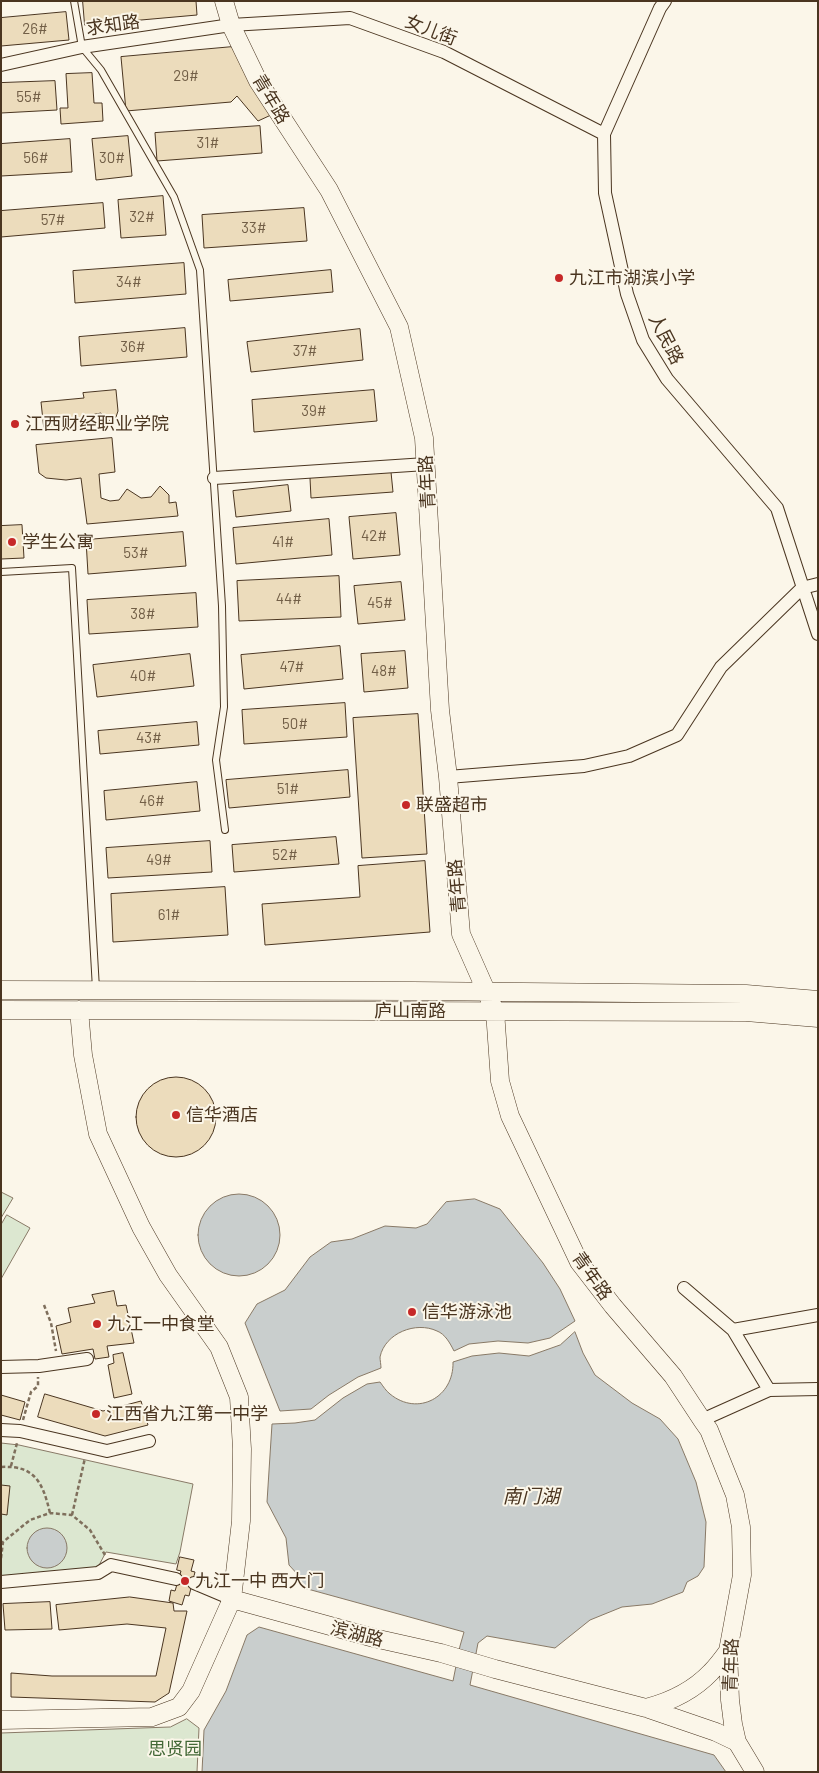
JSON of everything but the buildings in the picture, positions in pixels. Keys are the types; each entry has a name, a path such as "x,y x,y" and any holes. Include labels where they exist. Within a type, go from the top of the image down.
{"main road":[{"name":"青年路","path":"224,1 231,25 258,81 329,190 399,327 424,438 440,710 448,777 461,934 495,1010 500,1081 510,1116 579,1262 613,1306 673,1376 709,1430 735,1495 741,1527 742,1575 728,1650 730,1700 737,1742"},
{"name":"庐山南路","path":"1,990 746,994 818,1000"},
{"name":"庐山南路","path":"1,1010 746,1012 818,1018"},
{"path":"1,1720 152,1717 179,1707 191,1691 232,1599 242,1521 242,1449 239,1397 220,1347 168,1275 141,1227 98,1134 84,1064 79,1010"},
{"name":"滨湖路","path":"232,1599 374,1638 441,1653 646,1708 716,1732 737,1742"},
{"path":"646,1708 662,1704 689,1690 711,1672 728,1650"},
{"path":"737,1742 755,1772"}],"street":[{"name":"人民路","path":"665,1 660,8 604,134 605,193 627,294 642,340 667,380 776,508 818,634"},
{"name":"女儿街","path":"231,25 350,18 444,52 604,134"},
{"name":"求知路","path":"1,65 82,47 231,25"},
{"path":"214,478 426,464"},
{"path":"448,777 584,766 629,756 677,735 721,667 802,588 818,584"},
{"path":"684,1288 734,1330 770,1390"},
{"path":"734,1330 818,1315"},
{"path":"1,1367 39,1366 87,1359"},
{"path":"702,1420 770,1390 818,1389"},
{"path":"1,1430 20,1432 107,1451 149,1441"},
{"path":"1,1582 98,1573 111,1565 176,1579"},
{"path":"194,1583 232,1599"}],"lane":[{"path":"74,1 82,47 101,70 174,197 200,270 222,606 224,707 216,760 225,830"},
{"path":"1,572 72,568 96,990"}],"path":[{"path":"44,1305 51,1323 58,1362"},
{"path":"11,1466 31,1392 38,1386 39,1366"},
{"path":"72,1515 87,1446"},
{"path":"1,1467 11,1466 34,1474 45,1491 50,1513"},
{"path":"1,1558 3,1542 30,1520 50,1513 72,1515 90,1530 111,1565"}],"green space":[{"path":"1,1192 13,1198 1,1218"},
{"path":"7,1215 30,1228 1,1279 1,1225"},
{"path":"1,1443 19,1445 193,1484 176,1564 106,1552 97,1569 1,1576"},
{"name":"思贤园","path":"187,1719 199,1728 197,1772 1,1772 1,1733 170,1727"}],"water":[{"path":"239,1194 255,1197 268,1206 277,1219 280,1235 277,1251 268,1264 255,1273 239,1276 223,1273 210,1264 201,1251 198,1235 201,1219 210,1206 223,1197"},
{"name":"信华游泳池","path":"475,1199 500,1209 543,1263 560,1289 575,1321 550,1338 528,1343 498,1341 469,1344 454,1351 440,1332 420,1327 402,1331 388,1341 383,1349 380,1357 381,1368 358,1377 311,1409 280,1411 245,1323 257,1304 285,1290 310,1257 331,1242 352,1239 385,1226 416,1228 427,1224 446,1202"},
{"name":"南门湖","path":"575,1332 583,1353 595,1375 632,1403 660,1419 678,1439 696,1482 706,1522 704,1567 698,1576 687,1582 683,1592 652,1604 622,1607 590,1620 555,1648 487,1636 478,1643 470,1685 714,1755 726,1772 202,1772 204,1730 226,1691 247,1635 259,1627 453,1681 464,1632 304,1588 300,1577 289,1565 286,1538 267,1502 272,1424 315,1420 343,1398 367,1384 380,1382 389,1393 401,1401 412,1404 423,1403 441,1394 448,1385 452,1374 453,1362 472,1356 499,1353 529,1356 560,1345"},
{"path":"51,1528 58,1531 64,1537 67,1548 66,1556 58,1565 51,1568 43,1568 36,1565 28,1556 27,1544 30,1537 39,1529"}],"place":[{"name":"九江市湖滨小学","path":"559,278"},
{"name":"江西财经职业学院","path":"15,424"},
{"name":"学生公寓","path":"12,542"},
{"name":"联盛超市","path":"406,805"},
{"name":"信华酒店","path":"176,1115"},
{"name":"信华游泳池","path":"412,1312"},
{"name":"九江一中食堂","path":"97,1324"},
{"name":"江西省九江第一中学","path":"96,1414"},
{"name":"九江一中 西大门","path":"185,1581"}]}
